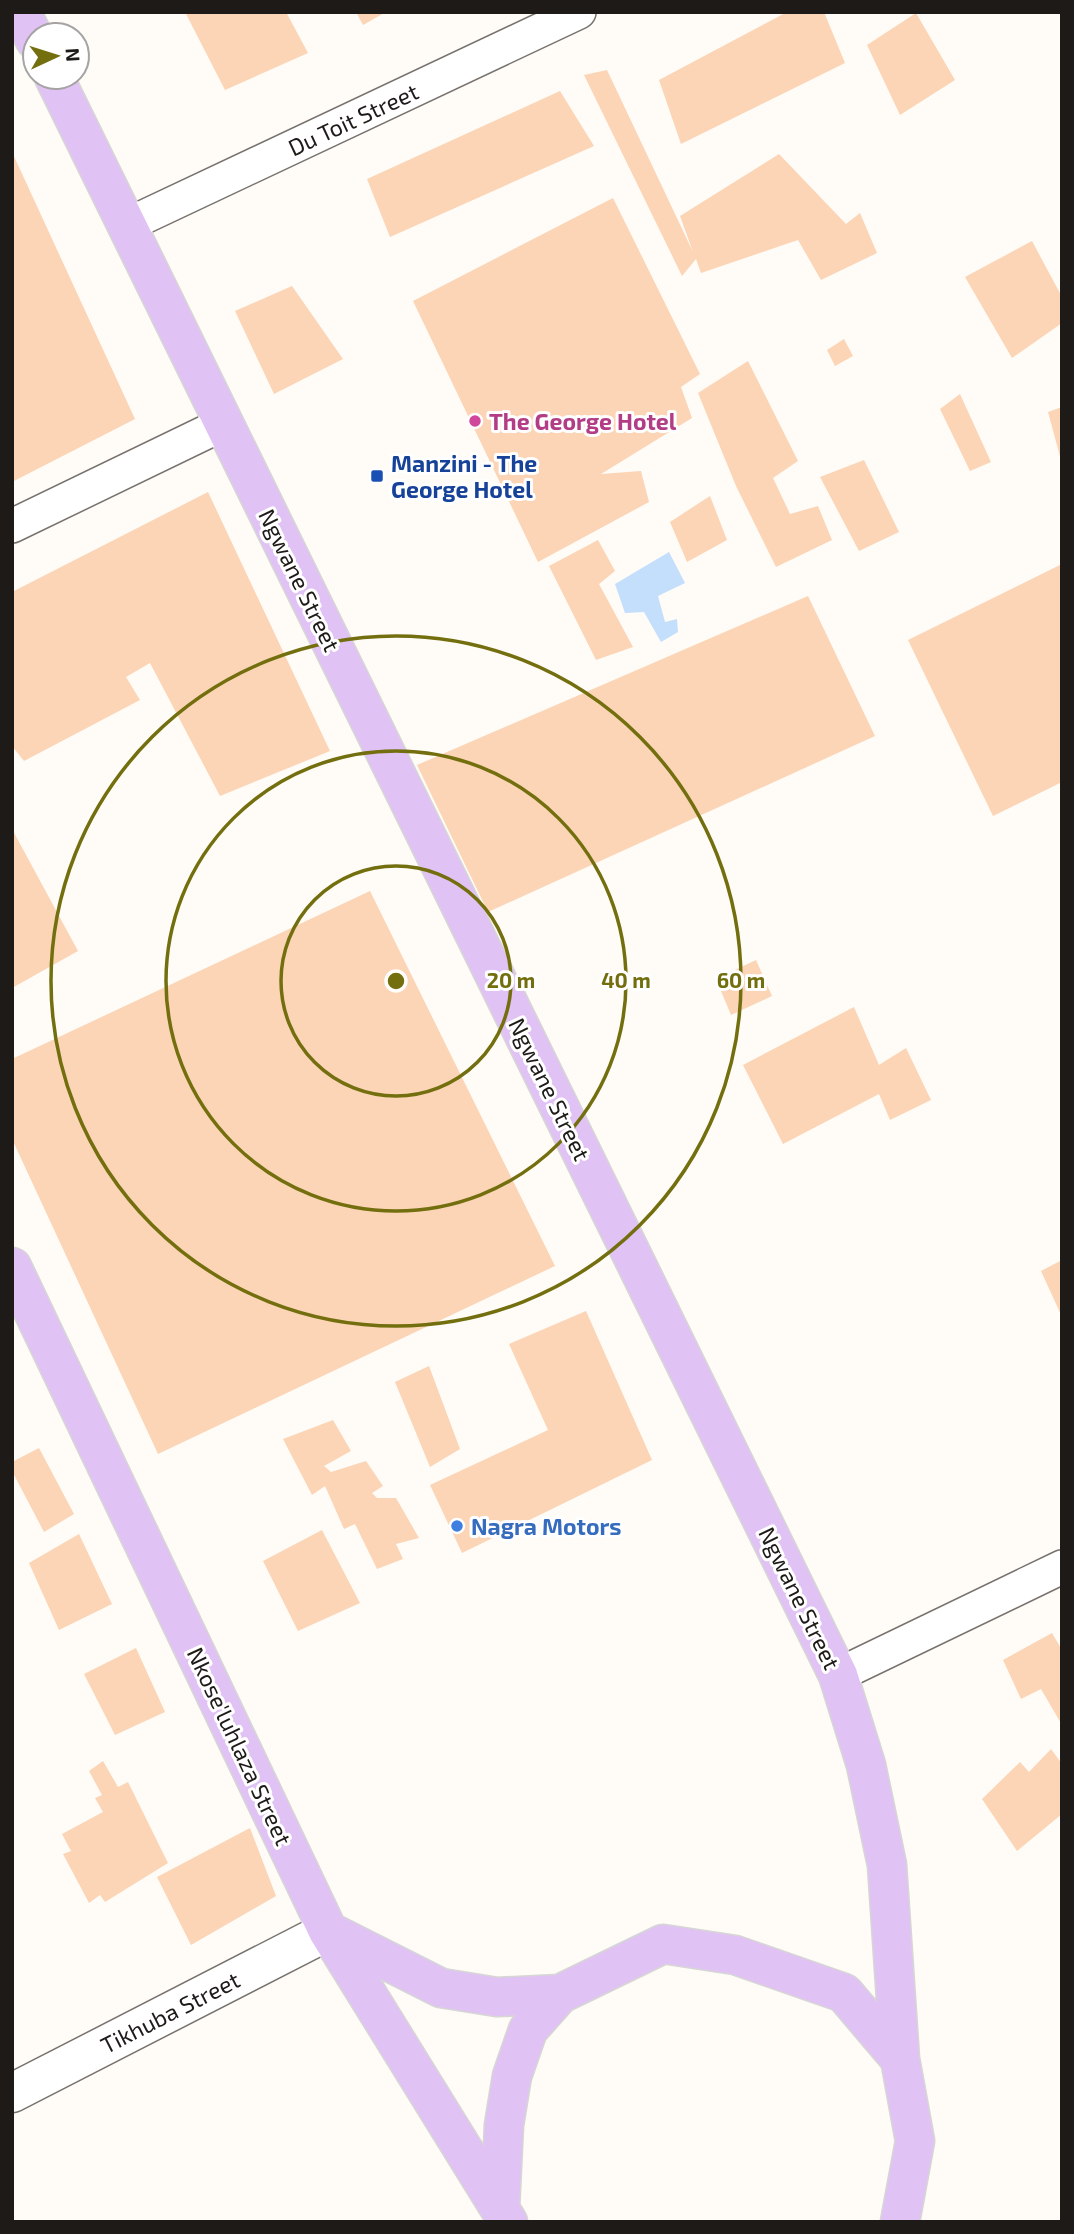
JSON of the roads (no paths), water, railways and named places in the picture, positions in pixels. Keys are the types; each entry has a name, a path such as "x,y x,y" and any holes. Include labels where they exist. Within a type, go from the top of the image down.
{"main road":[{"name":"Ngwane Street","path":"61,91 838,1675 866,1765 887,1865 900,2059 915,2141 900,2222"},
{"name":"Nkose'luhlaza Street","path":"12,1267 328,1931 504,2215"},
{"path":"328,1931 441,1988 497,1997 560,1994"},
{"path":"504,2215 504,2125 512,2076 528,2030 560,1994 663,1944 736,1955 844,1993 900,2059"}],"street":[{"name":"Du Toit Street","path":"127,225 579,12"},
{"path":"12,526 223,424"},
{"path":"838,1675 1062,1567"},
{"name":"Tikhuba Street","path":"12,2092 328,1931"}],"water":[{"path":"669,552 685,583 658,596 665,622 677,619 678,632 661,642 644,612 625,613 615,584"}],"place":[{"name":"The George Hotel","path":"475,421"},
{"name":"Manzini - The George Hotel","path":"377,476"},
{"name":"Nagra Motors","path":"457,1526"}]}
